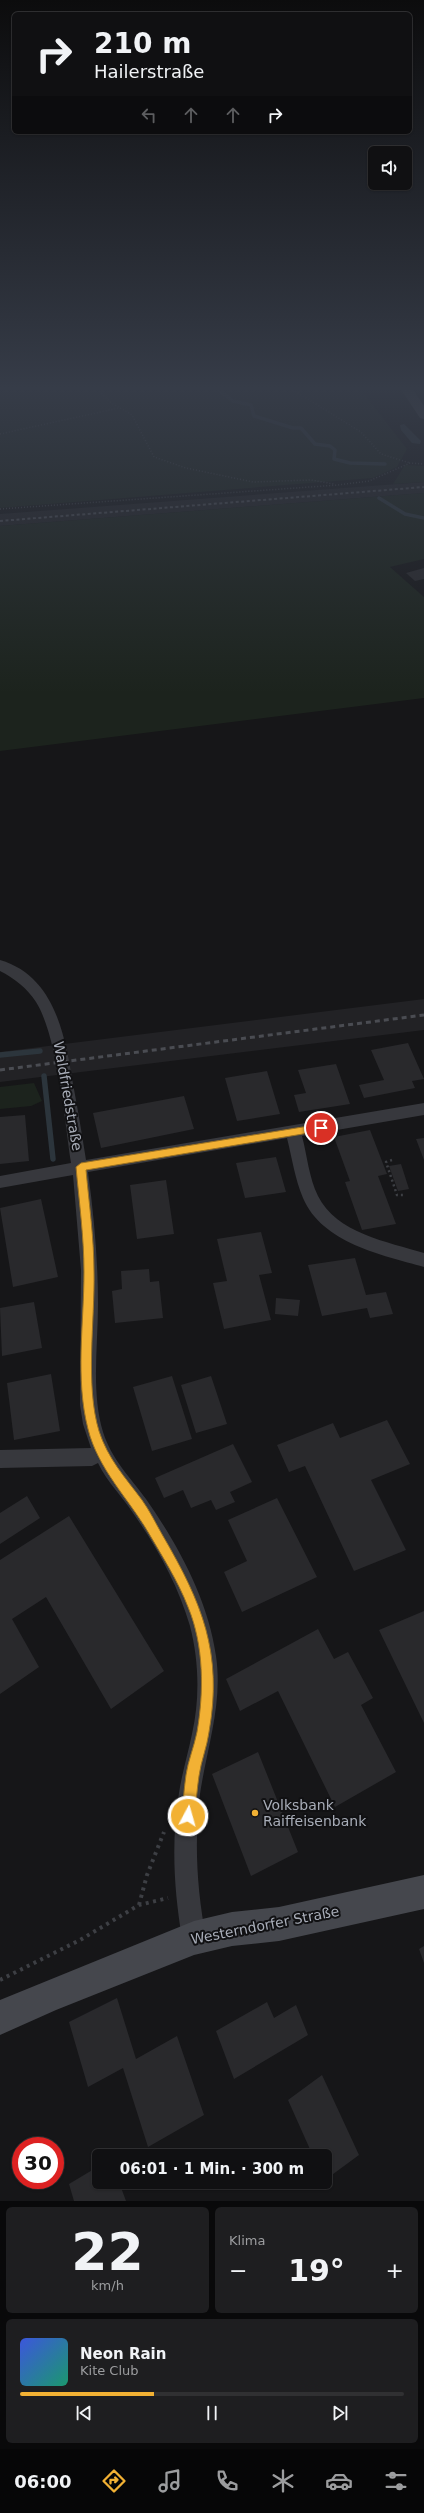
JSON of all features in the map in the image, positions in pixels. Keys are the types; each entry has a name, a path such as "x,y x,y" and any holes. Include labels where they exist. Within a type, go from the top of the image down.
{"main road":[{"name":"Westerndorfer Straße","path":"0,2018 46,1997 194,1938 232,1929 280,1924 424,1892"}],"street":[{"name":"Waldfriedstraße","path":"0,965 12,970 42,999 55,1027 81,1167 89,1270 87,1356 89,1408 94,1430 102,1454 116,1478 138,1505 171,1561 194,1606 205,1646 207,1684 203,1732 193,1774 184,1858 186,1893 194,1938"},
{"path":"0,1182 424,1109"},
{"path":"293,1132 312,1199 330,1223 376,1246 424,1260"},
{"path":"0,1459 92,1457 102,1454"}],"path":[{"path":"0,509 300,488"},
{"path":"392,1160 386,1162 397,1195 403,1194"},
{"path":"139,1906 147,1875 167,1824"},
{"path":"0,1980 80,1940 139,1906 186,1893"}],"shaded area":[{"path":"0,488 252,488 0,508"},
{"path":"348,488 424,488 424,493 0,526 0,514"},
{"path":"424,493 424,559 390,567 424,597 424,698 0,751 0,526"},
{"path":"424,999 424,1030 0,1082 0,1052"},
{"path":"34,1083 42,1101 31,1106 0,1109 0,1087"}],"building":[{"path":"424,568 424,579 415,581 406,573"},
{"path":"408,1043 424,1079 412,1081 415,1088 364,1098 359,1085 384,1080 371,1050"},
{"path":"336,1064 350,1104 299,1112 294,1095 306,1093 298,1070"},
{"path":"267,1071 280,1114 237,1121 225,1078"},
{"path":"184,1096 194,1129 101,1148 93,1113"},
{"path":"25,1115 29,1161 0,1164 0,1117"},
{"path":"370,1130 387,1174 378,1176 396,1224 362,1230 345,1182 350,1181 334,1137"},
{"path":"424,1138 424,1160 416,1139"},
{"path":"276,1157 286,1192 245,1198 236,1163"},
{"path":"401,1164 409,1189 398,1191 389,1166"},
{"path":"166,1180 174,1234 137,1239 130,1185"},
{"path":"41,1199 58,1277 13,1287 0,1208"},
{"path":"261,1232 272,1273 259,1275 271,1320 224,1329 213,1283 227,1281 217,1239"},
{"path":"355,1258 366,1295 386,1292 393,1314 370,1318 367,1308 322,1316 308,1265"},
{"path":"149,1269 150,1282 159,1281 163,1318 115,1323 112,1291 122,1289 121,1271"},
{"path":"276,1298 300,1300 298,1316 275,1314"},
{"path":"34,1302 42,1348 2,1356 0,1308"},
{"path":"51,1374 60,1431 14,1440 7,1383"},
{"path":"172,1376 192,1439 152,1451 133,1387"},
{"path":"211,1376 227,1424 196,1433 181,1385"},
{"path":"387,1420 410,1464 371,1480 406,1550 354,1571 305,1466 289,1472 277,1445 333,1423 340,1438"},
{"path":"233,1444 252,1482 230,1492 235,1502 216,1510 211,1500 191,1508 183,1490 164,1498 155,1478"},
{"path":"27,1496 40,1518 0,1544 0,1513"},
{"path":"277,1498 317,1577 242,1612 224,1572 247,1561 228,1520"},
{"path":"69,1516 164,1671 111,1709 46,1597 12,1619 39,1667 0,1694 0,1560"},
{"path":"424,1611 424,1723 379,1630"},
{"path":"318,1629 334,1659 348,1652 373,1698 361,1705 396,1772 335,1807 278,1691 240,1711 226,1679"},
{"name":"Volksbank Raiffeisenbank","path":"258,1752 298,1852 251,1876 212,1774"},
{"path":"424,1946 424,1963 419,1949"},
{"path":"117,1998 136,2059 177,2036 204,2115 148,2147 123,2068 88,2087 69,2022"},
{"path":"267,2002 274,2018 296,2005 308,2035 234,2079 216,2031"},
{"path":"322,2075 359,2155 332,2175 332,2149 310,2149 288,2100"},
{"path":"92,2170 92,2189 122,2189 126,2201 74,2201 69,2184"}],"waterway":[{"path":"379,498 405,514 424,518"},
{"path":"0,1055 40,1051"},
{"path":"44,1076 53,1159"}],"railway":[{"path":"0,521 415,488"},
{"path":"0,1070 424,1015"}],"place":[{"name":"Volksbank Raiffeisenbank","path":"255,1813"}],"route":[{"path":"188,1816 193,1774 203,1732 207,1677 205,1646 194,1606 171,1561 138,1505 116,1478 102,1454 94,1430 89,1408 87,1356 89,1270 81,1167 321,1128"}]}
